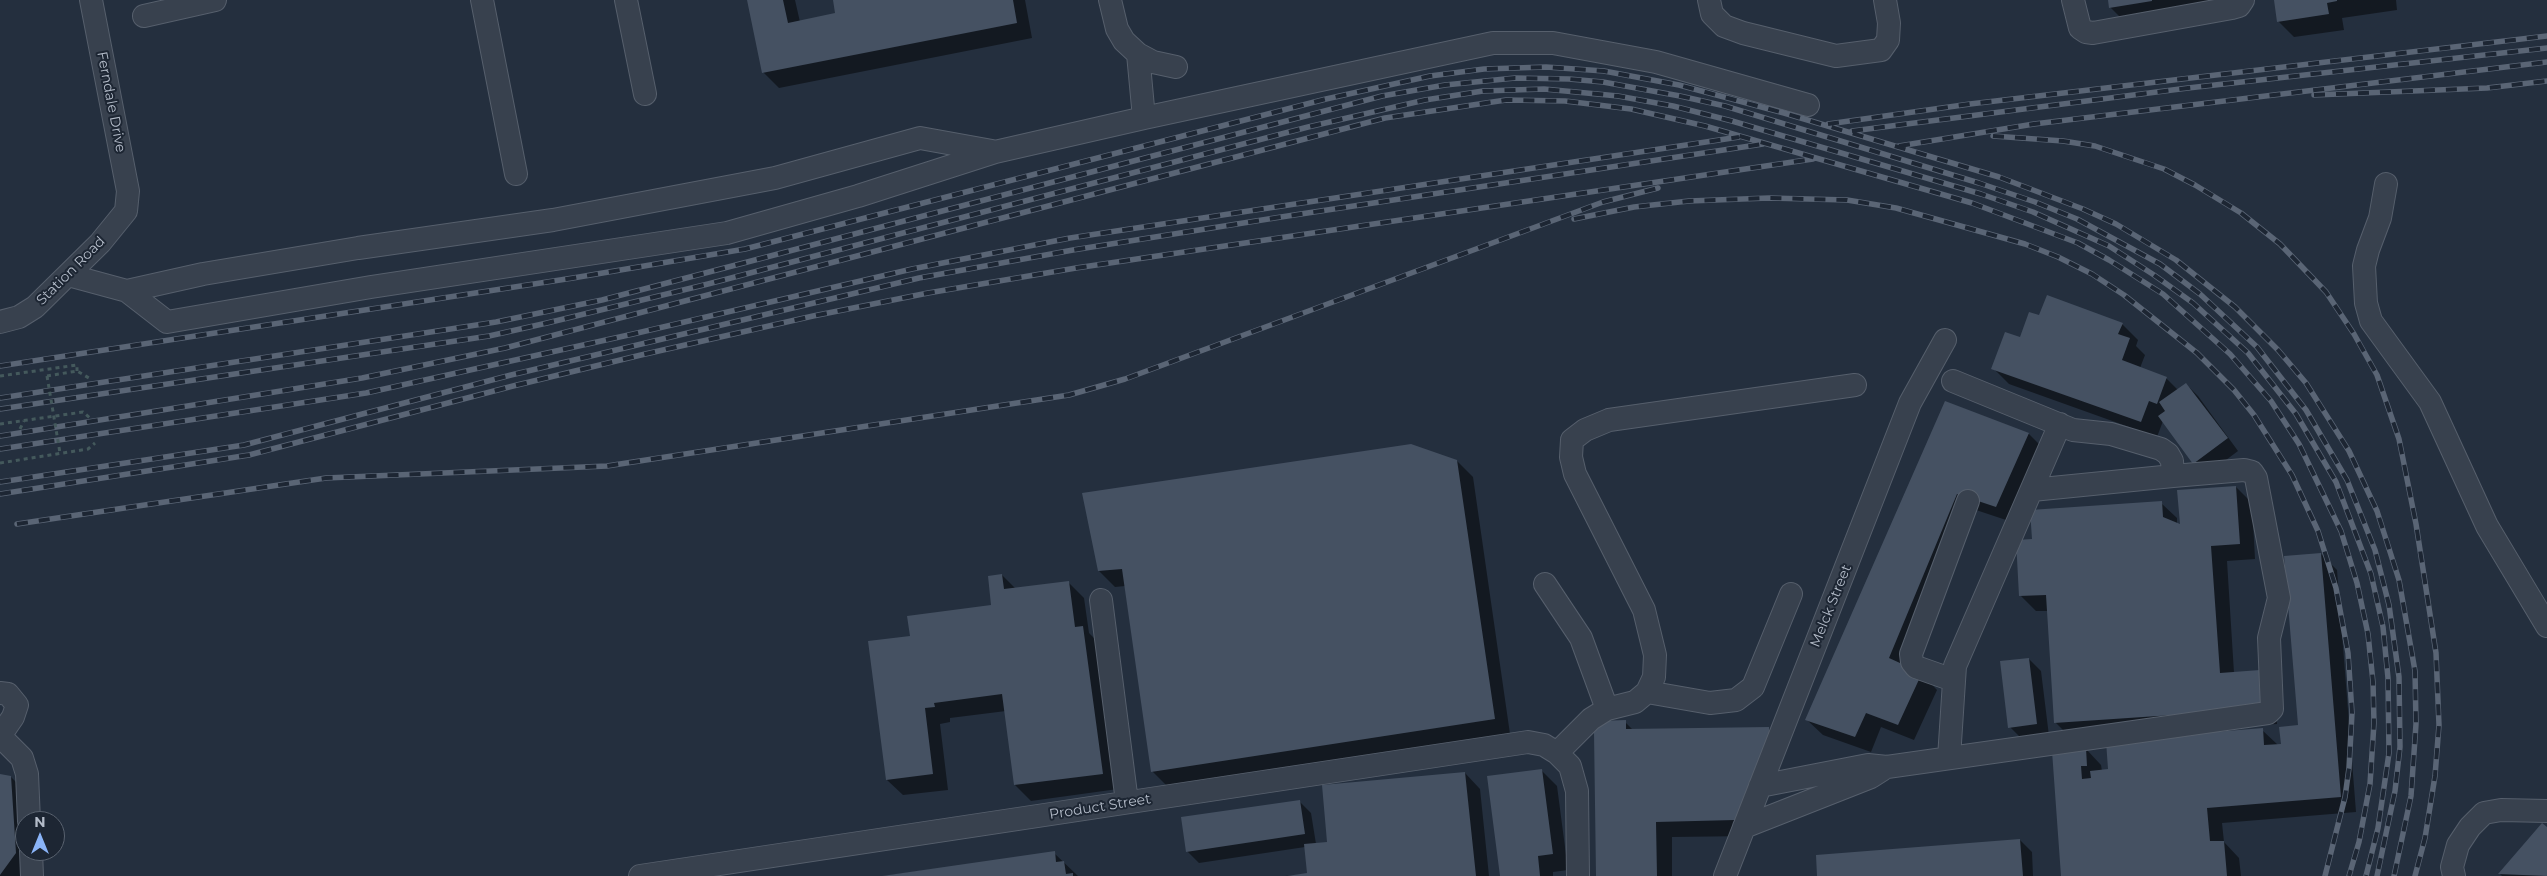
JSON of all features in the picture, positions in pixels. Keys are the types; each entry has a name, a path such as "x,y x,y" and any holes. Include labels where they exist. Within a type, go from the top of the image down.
{"street":[{"name":"Ferndale Drive","path":"91,0 128,191 128,204"},
{"path":"144,16 215,0"},
{"path":"482,0 516,174"},
{"path":"626,0 644,94"},
{"path":"1110,0 1118,29 1124,41 1138,54 1152,62 1176,67"},
{"path":"1708,0 1712,14 1724,26 1743,33 1836,56 1881,50 1888,40 1889,23 1885,0"},
{"path":"2073,0 2080,28 2086,32 2093,33 2232,8 2239,6 2243,0"},
{"path":"68,275 127,291 167,322 371,287 570,259 727,233 858,196 995,152 1493,43 1553,43 1656,62 1808,105"},
{"path":"1138,54 1144,118"},
{"path":"127,291 203,274 358,248 553,220 756,182 920,138 995,152"},
{"path":"2386,184 2380,218 2364,266 2366,303 2371,321 2430,402 2487,526 2547,626"},
{"name":"Station Road","path":"0,322 19,317 35,307 120,221 128,204"},
{"name":"Melck Street","path":"1725,876 1910,403 1945,340"},
{"path":"1953,380 2083,432 2120,436 2161,449 2168,454 2172,461 2173,476"},
{"path":"1578,876 1577,791 1570,766 1557,753 1591,719 1607,709 1635,702 1647,692 1654,677 1655,655 1644,610 1575,474 1571,457 1572,440 1585,430 1609,420 1855,385"},
{"path":"1949,758 1953,680 1958,660 2060,424"},
{"path":"1760,786 1868,765 1887,767 2268,713 2272,710 2269,638 2279,598 2256,478 2252,472 2244,470 2032,490"},
{"path":"1953,680 1916,667 1912,662 1911,654 1968,501"},
{"path":"1545,584 1582,638 1607,709"},
{"path":"1647,692 1710,703 1736,700 1753,687 1791,594"},
{"path":"1101,600 1127,802"},
{"path":"8,699 13,717 0,736 22,758 27,774 29,811"},
{"name":"Product Street","path":"640,876 1528,742 1544,744 1557,753"},
{"path":"1744,828 1871,778 1887,767"},
{"path":"2454,876 2452,867 2458,845 2478,817 2491,810 2547,811"},
{"path":"31,861 32,876"}],"path":[{"path":"0,376 77,365 77,371"},
{"path":"60,453 47,376 77,371 89,378"},
{"path":"0,424 83,412 90,418"},
{"path":"20,429 25,420"},
{"path":"0,462 88,449 95,443"},
{"path":"26,453 31,458"}],"building":[{"path":"747,0 783,0 788,23 835,13 833,0 1013,0 1017,23 762,73"},
{"path":"2108,0 2152,0 2152,1 2109,8"},
{"path":"2274,0 2337,1 2327,3 2329,14 2277,22"},
{"path":"2047,295 2123,323 2118,334 2130,338 2122,360 2167,377 2157,404 2149,401 2141,422 1991,369 2005,332 2020,337 2029,312 2039,315"},
{"path":"2186,383 2228,438 2193,464 2158,416 2165,411 2159,402"},
{"path":"1945,401 2029,433 1996,507 1957,494 1889,658 1922,673 1898,725 1866,713 1855,737 1805,720"},
{"path":"1411,444 1457,460 1495,719 1151,772 1122,569 1098,571 1082,493"},
{"path":"2236,486 2240,544 2211,546 2220,673 2260,670 2262,709 2054,723 2046,595 2019,596 2016,540 2032,539 2030,510 2162,501 2163,517 2180,524 2177,490"},
{"path":"2321,553 2341,797 2207,808 2210,841 2224,841 2227,876 2061,876 2052,751 2086,748 2087,766 2081,766 2082,779 2091,778 2090,771 2108,769 2106,741 2263,728 2264,745 2281,744 2279,727 2298,725 2284,556"},
{"path":"1002,574 1004,589 1069,581 1075,627 1083,626 1103,774 1014,785 1002,694 934,703 935,707 925,708 933,774 886,780 868,641 910,636 907,616 991,605 988,576"},
{"path":"2029,658 2037,724 2008,728 2000,661"},
{"path":"1626,720 1626,729 1769,727 1769,734 1735,820 1656,822 1657,876 1596,876 1594,732 1598,721"},
{"path":"1542,769 1553,854 1538,856 1540,876 1500,876 1487,776"},
{"path":"1465,772 1476,876 1287,876 1307,873 1304,844 1327,842 1322,785"},
{"path":"0,774 11,776 15,854 0,875"},
{"path":"1300,800 1305,834 1186,852 1181,817"},
{"path":"2542,823 2547,827 2547,876 2498,874"},
{"path":"2020,839 2023,876 1817,876 1816,855"},
{"path":"1055,851 1056,862 1064,861 1066,874 1073,873 1073,876 882,876"}],"railway":[{"path":"1828,124 1970,104 2547,36"},
{"path":"1852,131 2188,88 2547,48"},
{"path":"1899,146 2034,124 2547,62"},
{"path":"0,366 573,278 745,249 1326,99 1430,76 1484,69 1546,67 1604,71 1679,85 1784,113 1999,177 2083,209 2116,224 2176,260 2235,307 2278,350 2306,383 2349,451 2377,511 2399,580 2415,671 2416,724 2411,796 2394,876"},
{"path":"0,398 496,322 602,300 1382,96 1445,85 1515,78 1603,82 1680,96 1725,106 1979,183 2077,219 2160,264 2200,294 2257,347 2306,410 2347,480 2375,550 2389,605 2399,677 2400,747 2395,791 2377,876"},
{"path":"2314,95 2487,88 2547,81"},
{"path":"0,409 489,336 708,284 1308,127 1425,100 1483,91 1544,89 1618,96 1673,106 1732,121 1981,194 2033,212 2109,246 2154,275 2193,303 2248,353 2296,414 2336,482 2371,574 2383,627 2388,678 2389,753 2378,828 2366,876"},
{"path":"0,436 362,378 505,348 1385,118 1506,100 1565,101 1631,109 1705,126 1972,203 2078,243 2163,294 2230,354 2271,401 2299,444 2341,531 2357,583 2368,634 2373,682 2374,723 2370,784 2359,842 2349,876"},
{"path":"1993,136 2063,141 2095,146 2164,169 2195,185 2241,213 2280,244 2326,292 2354,334 2377,375 2399,439 2416,524 2436,653 2439,725 2435,776 2425,838 2415,876"},
{"path":"0,449 366,393 633,334 912,269 1070,238 1739,137"},
{"path":"0,482 244,445 511,375 919,278 1073,250 1763,144"},
{"path":"0,494 249,455 513,386 641,355 813,316 928,293 1076,268 1813,159"},
{"path":"17,524 326,478 607,466 1069,395 1125,379 1603,202 1658,188"},
{"path":"1574,219 1634,207 1689,201 1769,198 1847,200 1896,208 2025,244 2058,257 2092,274 2124,295 2197,353 2234,390 2254,415 2292,475 2318,531 2336,588 2348,653 2352,713 2349,768 2345,797 2325,876"}]}
